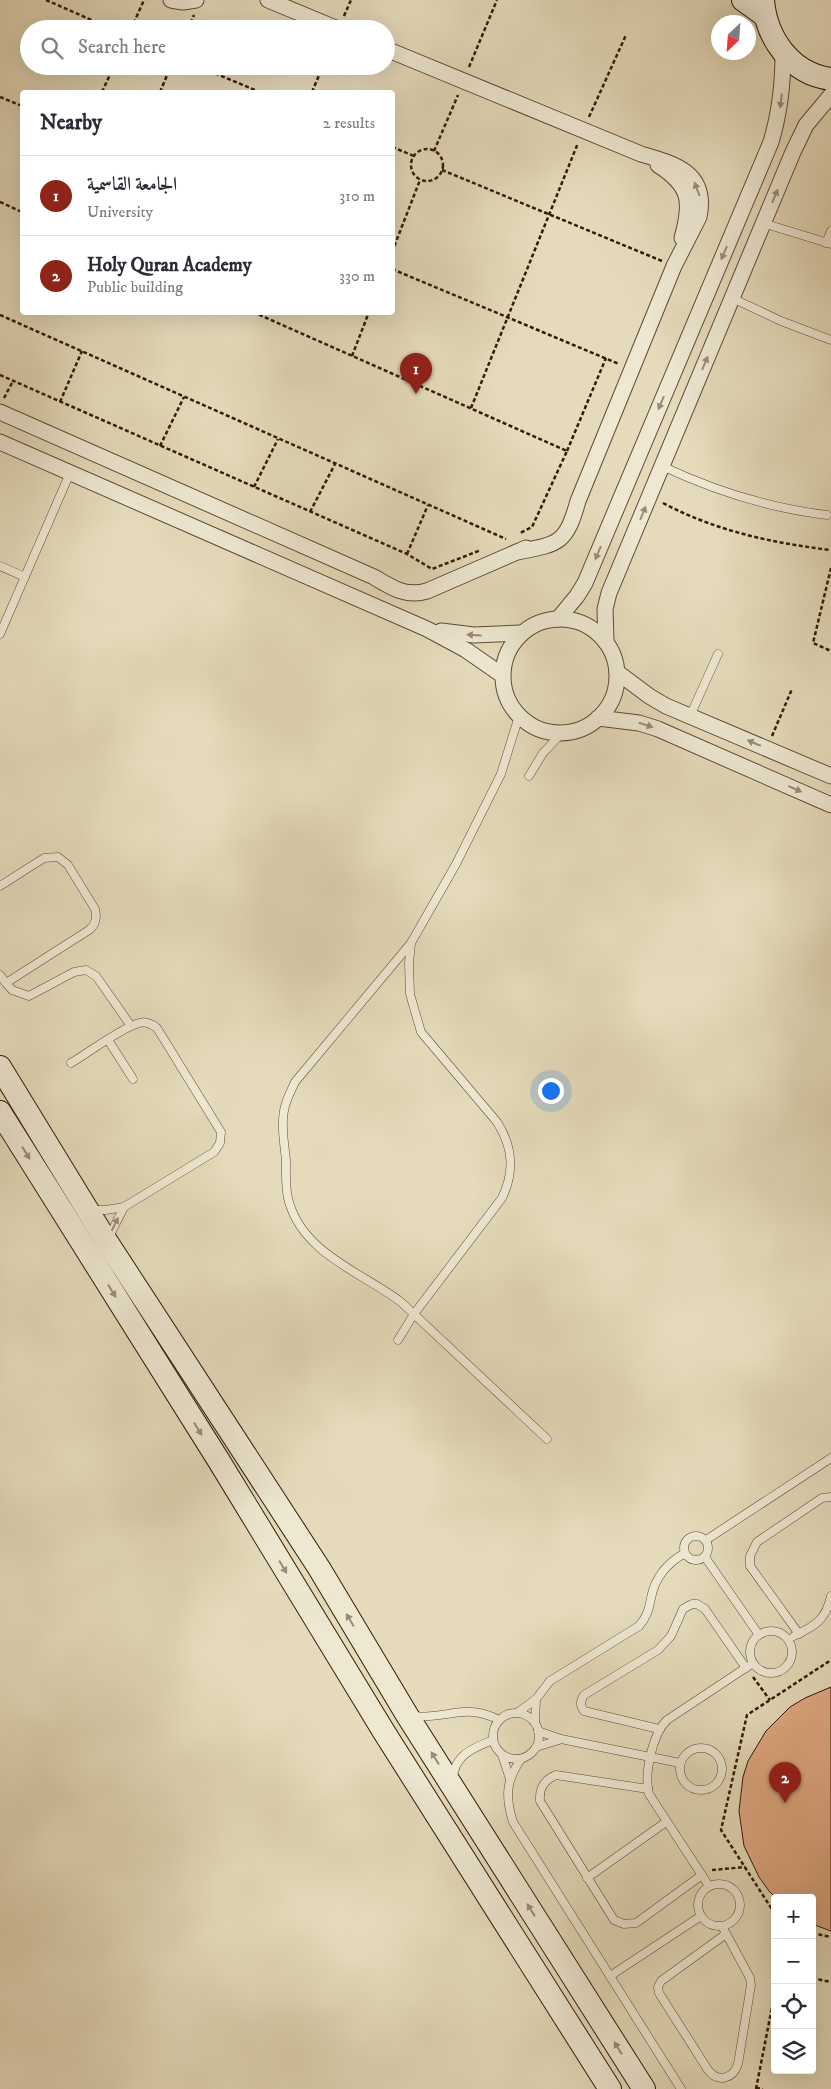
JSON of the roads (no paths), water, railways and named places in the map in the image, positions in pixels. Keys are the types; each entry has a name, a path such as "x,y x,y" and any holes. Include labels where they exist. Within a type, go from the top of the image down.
{"main road":[{"path":"743,0 764,7 771,35 783,53 801,68 831,79"},
{"path":"0,1066 107,1242 319,1568 407,1715 644,2089"},
{"path":"0,1112 224,1470 389,1740 610,2089"}],"street":[{"path":"171,0 183,2 196,0"},
{"path":"268,0 316,20"},
{"path":"0,412 374,577 413,586 448,580 517,552 547,547 558,541 568,530 578,501 674,266 699,217 701,209 699,192 691,176 684,169 641,154 395,53"},
{"path":"558,619 578,596 584,584 771,142 781,98 783,53"},
{"path":"606,642 605,609 610,593 662,466 806,125 831,96"},
{"path":"0,442 427,629 466,650 502,675"},
{"path":"558,619 580,622 594,630 606,642 611,651 617,672 613,698 598,718 581,728 562,733 538,729 519,716 507,697 502,675 505,660 511,646 520,634 538,623 558,619"},
{"path":"427,629 474,635 520,634"},
{"path":"617,672 649,696 690,716 831,776"},
{"path":"598,718 632,722 658,729 831,805"}],"lane":[{"path":"764,223 829,244 831,232"},
{"path":"732,298 781,321 831,340"},
{"path":"662,466 706,486 742,499 780,508 827,515"},
{"path":"0,634 70,473"},
{"path":"0,566 25,577"},
{"path":"690,716 718,654"},
{"path":"519,716 501,774 456,864 411,943 295,1082 285,1104 283,1125 288,1201 299,1226 313,1243 384,1289 414,1314 547,1439"},
{"path":"529,776 543,753 562,733"},
{"path":"0,886 44,858 58,857 68,865 95,909 96,914 96,921 89,930 6,983"},
{"path":"398,1340 414,1314 502,1198 512,1166 509,1144 498,1122 421,1032 410,994 408,970 411,943"},
{"path":"0,975 12,990 29,996 74,972 86,970 96,976 131,1026"},
{"path":"71,1064 131,1026 146,1022 157,1028 219,1126 222,1137 218,1148 214,1152 124,1207 88,1210"},
{"path":"108,1040 133,1079"},
{"path":"107,1242 124,1207"},
{"path":"706,1540 831,1458"},
{"path":"799,1634 750,1566 751,1550 757,1542 822,1498 831,1497"},
{"path":"685,1553 685,1544 690,1538 698,1536 706,1540 708,1547 705,1557"},
{"path":"685,1553 694,1560 705,1557"},
{"path":"561,1739 536,1747 521,1759 511,1759 502,1755 497,1750 493,1740 493,1731 499,1720 504,1716 517,1713 536,1698 550,1681 639,1626 648,1613 653,1587 658,1576 670,1563 685,1553"},
{"path":"705,1557 759,1635"},
{"path":"709,1886 651,1800 647,1783 654,1740 659,1729 667,1720 749,1665 751,1645 759,1635 771,1631 786,1637 799,1634 819,1621 828,1610 831,1596"},
{"path":"659,1729 584,1711 581,1699 584,1695 658,1650 670,1636 683,1609 697,1604 705,1609 749,1665 768,1674 781,1672 790,1663 792,1657 791,1645 786,1637 787,1618"},
{"path":"536,1698 535,1723 538,1731 536,1747"},
{"path":"407,1715 435,1716 471,1711 480,1712 499,1720"},
{"path":"517,1713 530,1718 535,1723"},
{"path":"538,1731 561,1739 680,1763"},
{"path":"454,1788 453,1775 458,1761 463,1754 493,1740"},
{"path":"699,1747 706,1748 717,1755 721,1761 722,1774 714,1785 708,1789 695,1790 689,1787 680,1776 680,1763 686,1752 699,1747"},
{"path":"502,1755 510,1779 508,1802 513,1822 681,2089"},
{"path":"510,1779 521,1759"},
{"path":"648,1789 556,1775 544,1782 539,1795 542,1806 614,1920 630,1924 636,1923 702,1875"},
{"path":"587,1878 666,1822"},
{"path":"719,1884 728,1886 738,1897 740,1906 738,1916 731,1923 722,1926 708,1923 701,1916 698,1901 703,1891 709,1886 719,1884"},
{"path":"610,1976 701,1916"},
{"path":"722,1926 750,1978 751,1992 738,2064 734,2072 723,2078 714,2076 708,2070 659,1994 658,1987 661,1981 726,1934"}],"place":[{"name":"الجامعة القاسمية","path":"416,394"},
{"name":"Holy Quran Academy","path":"785,1803"}]}
